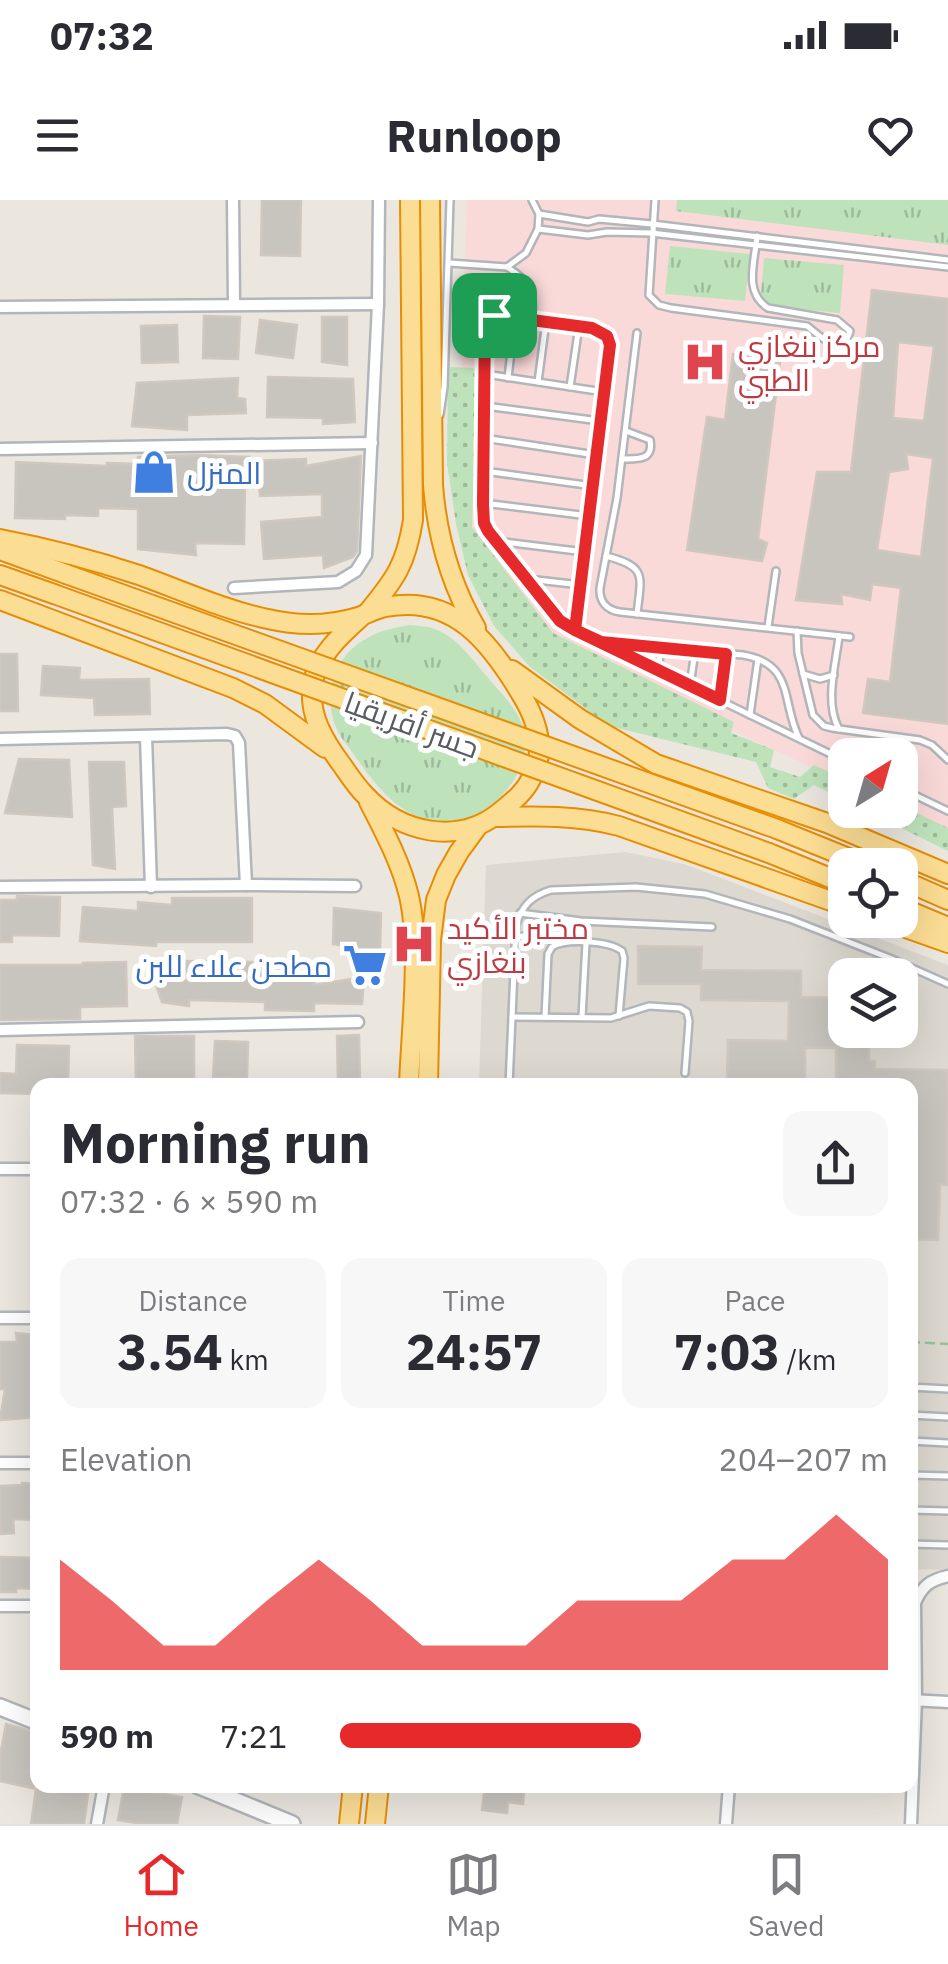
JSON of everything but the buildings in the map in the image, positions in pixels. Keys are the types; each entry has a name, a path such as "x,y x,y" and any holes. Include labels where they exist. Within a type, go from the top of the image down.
{"highway":[{"path":"409,1078 414,957 411,909 399,866 367,797 318,728 312,709 312,683 324,656 339,636 365,614 400,570 408,548 413,520 410,200"},
{"path":"428,1078 431,940 436,900 459,852 487,821 517,798 532,779 540,755 532,714 465,608 443,551 436,519 432,485 430,200"},
{"path":"0,538 135,574 263,618 299,625 404,604 447,612 482,637"},
{"name":"جسر أفريقيا","path":"0,550 828,850"},
{"name":"جسر أفريقيا","path":"0,575 828,877"},
{"path":"0,600 233,688 265,704 333,754"},
{"path":"499,660 580,719 656,764 827,823 948,874"},
{"path":"367,797 394,818 432,832 456,832 487,821 560,816 596,820 828,900"},
{"path":"918,887 948,900"},
{"path":"918,914 948,927"},
{"path":"918,932 948,943"},
{"path":"350,1824 353,1793"},
{"path":"375,1824 378,1793"}],"main road":[{"path":"0,1708 30,1719"},
{"path":"216,1793 292,1824"}],"street":[{"path":"233,200 234,304"},
{"path":"234,588 338,582 356,571 366,556 378,304 378,200"},
{"path":"0,306 378,304"},
{"path":"0,449 372,443"},
{"path":"146,736 150,887"},
{"path":"0,738 235,736 239,742 246,884"},
{"path":"0,887 355,886"},
{"path":"0,1030 358,1022"},
{"path":"0,1169 30,1169"},
{"path":"0,1318 30,1318"},
{"path":"0,1463 30,1463"},
{"path":"918,1597 927,1583 948,1576"},
{"path":"0,1606 30,1606"},
{"path":"918,1700 948,1702"},
{"path":"97,1824 103,1793"},
{"path":"726,1824 728,1793"},
{"path":"911,1824 912,1793"}],"lane":[{"path":"432,436 442,405 450,200"},
{"path":"507,267 526,254 538,229 539,214 532,200"},
{"path":"655,200 649,295 659,305 806,326 833,344 846,340 850,331 837,320 762,305 753,292 752,280 757,240"},
{"path":"539,214 588,222 599,219 652,224 948,264"},
{"path":"538,229 588,236 607,232 652,233 757,240"},
{"path":"448,263 507,267 522,276 533,298 532,319"},
{"path":"575,630 610,345 607,336 592,328 488,316 483,504 484,523 496,541 560,621 575,630 828,752"},
{"path":"508,378 514,317"},
{"path":"538,382 546,321"},
{"path":"570,387 579,326"},
{"path":"637,333 600,598 614,611 850,637"},
{"path":"485,374 604,392"},
{"path":"485,406 600,421"},
{"path":"622,458 643,459 651,446 646,437 626,431"},
{"path":"484,438 596,456"},
{"path":"484,471 593,486"},
{"path":"483,504 589,516"},
{"path":"496,541 585,552"},
{"path":"606,556 630,563 638,571 637,614"},
{"path":"768,628 776,571"},
{"path":"525,578 581,585"},
{"path":"797,631 813,714 824,726 920,740 948,760"},
{"path":"839,636 833,713 840,729"},
{"path":"601,642 758,658 779,674 799,738"},
{"path":"658,670 660,648"},
{"path":"690,686 694,651"},
{"path":"720,700 726,654"},
{"path":"750,715 758,658"},
{"path":"803,674 820,679 835,674"},
{"path":"918,797 948,811"},
{"path":"509,1078 520,913 538,894 550,890 636,888 705,894 790,920 948,984"},
{"path":"520,913 581,921 712,927"},
{"path":"516,937 581,921"},
{"path":"545,1017 550,950 559,942 616,946 623,954 619,1016"},
{"path":"582,1018 586,943"},
{"path":"512,1017 619,1016 649,1006 676,1007 684,1010 689,1021 685,1072"},
{"path":"918,1387 948,1389"},
{"path":"918,1416 948,1417"},
{"path":"918,1441 948,1442"},
{"path":"918,1476 948,1476"},
{"path":"918,1510 948,1511"},
{"path":"918,1544 948,1545"}],"path":[{"path":"918,1342 948,1344"}],"shaded area":[{"name":"مركز بنغازي الطبي","path":"467,200 948,200 948,831 918,817 918,738 828,738 828,775 533,638 456,524"},
{"path":"625,852 684,864 828,919 828,938 877,938 948,965 948,1570 918,1569 918,1078 479,1078 486,865"}],"green space":[{"path":"677,200 948,200 948,245 676,211"},
{"path":"670,246 750,254 745,301 665,294"},
{"path":"764,258 844,265 840,313 760,305"},
{"path":"448,367 477,368 472,527 553,633 734,722 731,733 774,750 770,767 800,777 814,765 828,771 828,792 814,785 794,799 768,788 756,762 609,726 530,667 494,626 468,575 447,463"},
{"path":"409,625 432,628 454,641 509,703 523,728 524,756 507,790 476,814 458,820 439,822 421,818 396,804 341,737 331,711 332,684 352,649 374,634"},
{"path":"918,814 948,828 948,851 901,828 918,828"}],"place":[{"name":"مركز بنغازي الطبي","path":"705,362"},
{"name":"المنزل","path":"154,472"},
{"name":"مختبر الأكيد بنغازي","path":"414,944"},
{"name":"مطحن علاء للبن","path":"365,965"}],"route":[{"path":"494,315 485,320 483,504 488,531 560,621 575,630 720,700 726,654 601,642 575,630 610,345 607,336 592,328 494,315"}]}
